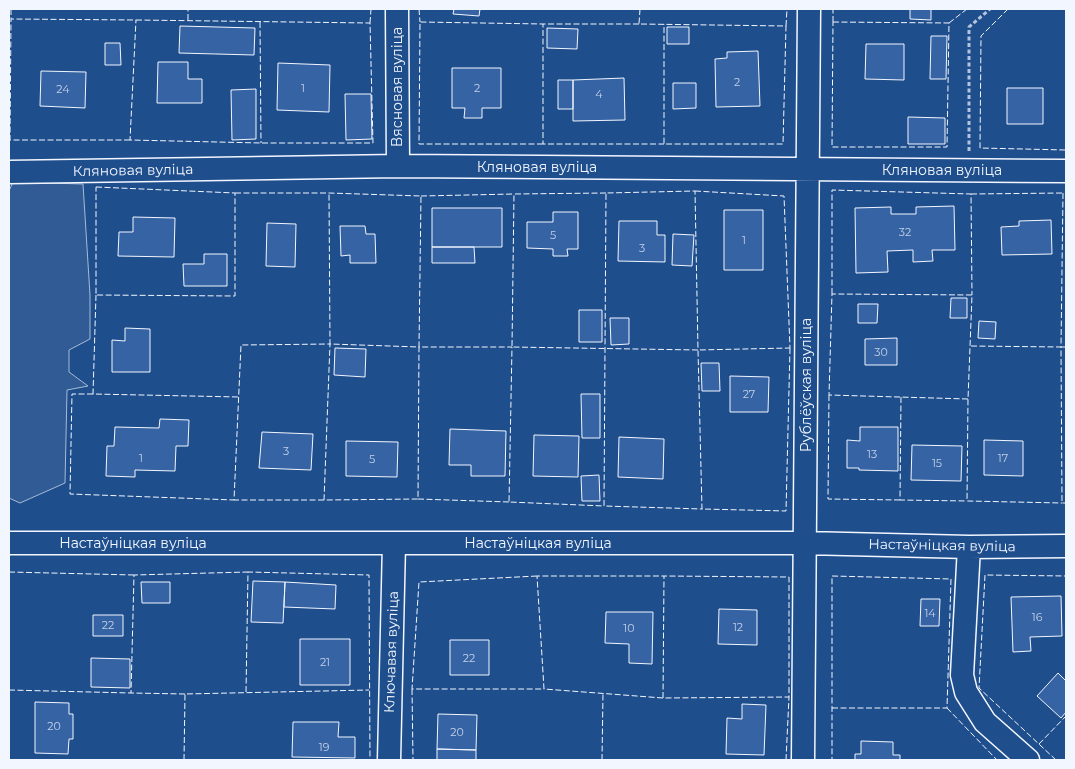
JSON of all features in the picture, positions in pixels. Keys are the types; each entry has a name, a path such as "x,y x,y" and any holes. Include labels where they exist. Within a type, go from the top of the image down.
{"street":[{"name":"Вясновая вуліца","path":"397,9 398,166"},
{"name":"Рублёўская вуліца","path":"803,760 809,9"},
{"name":"Кляновая вуліца","path":"9,172 398,166 1066,171"},
{"name":"Настаўніцкая вуліца","path":"9,543 805,543 969,547 1066,546"},
{"name":"Ключавая вуліца","path":"388,760 394,543"},
{"path":"969,547 962,675 966,692 986,722 1028,760"}],"path":[{"path":"970,170 969,27 990,9"}],"shaded area":[{"path":"13,182 83,184 90,295 90,339 69,350 69,372 88,386 67,390 65,483 20,503 9,498 9,191"}],"building":[{"path":"454,9 480,9 479,16 453,14"},
{"path":"910,9 931,9 931,20 910,19"},
{"path":"180,26 255,28 254,55 179,53"},
{"path":"667,27 689,27 689,44 667,44"},
{"path":"547,28 578,29 577,49 547,48"},
{"path":"931,36 947,36 946,79 930,79"},
{"path":"105,43 120,43 121,65 105,65"},
{"path":"866,44 904,44 904,80 865,79"},
{"path":"758,51 760,106 716,107 715,59 727,58 727,52"},
{"path":"158,62 188,62 188,79 202,79 202,103 157,103"},
{"path":"278,63 330,65 329,112 277,110"},
{"path":"452,68 501,68 501,108 482,108 482,118 464,118 465,108 452,108"},
{"path":"41,71 86,72 85,108 40,106"},
{"path":"624,78 625,120 573,121 573,80"},
{"path":"558,80 573,80 573,109 558,109"},
{"path":"673,83 696,83 696,108 673,109"},
{"path":"1007,88 1043,88 1043,124 1007,124"},
{"path":"256,89 256,139 232,140 231,90"},
{"path":"345,94 371,94 372,139 346,140"},
{"path":"908,117 945,118 945,144 908,144"},
{"path":"954,206 955,250 932,250 933,261 913,262 913,250 887,251 888,272 856,273 855,208 891,207 891,214 916,214 916,207"},
{"path":"432,208 502,208 502,247 432,247"},
{"path":"724,210 763,210 763,270 724,270"},
{"path":"553,212 578,212 578,249 567,249 568,256 553,256 553,249 527,248 527,222 553,222"},
{"path":"133,217 175,218 174,257 118,256 119,232 133,232"},
{"path":"1051,220 1052,254 1002,255 1001,227 1019,226 1019,221"},
{"path":"619,221 657,221 657,235 665,235 665,262 618,261"},
{"path":"267,223 296,224 295,267 266,266"},
{"path":"340,226 365,226 366,234 375,234 376,263 350,263 350,255 341,256"},
{"path":"673,234 694,235 692,266 672,265"},
{"path":"432,247 474,247 475,263 432,263"},
{"path":"204,254 227,254 227,286 184,286 183,264 204,264"},
{"path":"951,298 967,298 967,318 950,318"},
{"path":"858,304 878,304 877,323 858,323"},
{"path":"579,310 602,310 602,342 579,342"},
{"path":"610,318 629,318 629,344 611,345"},
{"path":"979,321 996,322 995,339 978,338"},
{"path":"125,328 150,329 150,372 112,372 112,340 125,341"},
{"path":"897,338 897,365 865,365 865,339"},
{"path":"335,348 366,349 365,377 334,375"},
{"path":"701,363 719,363 720,391 702,391"},
{"path":"730,376 769,377 768,412 730,412"},
{"path":"581,394 600,394 600,438 582,438"},
{"path":"160,419 189,420 188,446 176,446 175,471 135,470 135,477 106,476 107,446 114,446 115,427 159,428"},
{"path":"860,427 898,427 898,471 847,468 847,440 860,441"},
{"path":"450,429 506,431 505,476 471,476 471,465 449,465"},
{"path":"262,432 313,434 311,470 259,468"},
{"path":"534,435 579,436 578,477 533,476"},
{"path":"619,437 664,439 663,479 618,477"},
{"path":"984,440 1023,441 1023,476 984,475"},
{"path":"346,441 398,442 397,477 346,476"},
{"path":"912,445 962,446 961,481 911,480"},
{"path":"599,475 600,501 582,501 581,476"},
{"path":"253,581 285,582 283,623 251,622"},
{"path":"141,582 170,582 170,603 142,603"},
{"path":"285,582 336,585 335,609 284,607"},
{"path":"1061,596 1062,636 1030,637 1031,651 1013,652 1011,597"},
{"path":"921,599 940,599 939,626 920,626"},
{"path":"719,609 757,610 757,645 718,644"},
{"path":"606,612 653,612 652,664 629,663 629,644 605,643"},
{"path":"93,615 123,615 123,636 93,636"},
{"path":"300,639 350,639 350,685 300,685"},
{"path":"450,640 489,640 489,675 450,675"},
{"path":"91,658 130,659 130,688 91,687"},
{"path":"1058,673 1066,681 1066,712 1061,718 1037,696"},
{"path":"35,702 69,703 69,714 73,714 73,739 69,739 68,754 35,753"},
{"path":"742,704 766,705 764,755 726,754 727,718 742,719"},
{"path":"438,714 477,715 476,750 437,749"},
{"path":"293,722 339,722 338,737 355,737 355,758 292,757"},
{"path":"861,741 893,742 893,755 900,755 900,760 855,760 855,754 861,754"},
{"path":"437,749 476,750 476,760 437,760"}],"fence":[{"path":"11,9 11,19"},
{"path":"188,9 188,20"},
{"path":"370,23 371,9"},
{"path":"419,9 420,22"},
{"path":"640,9 639,24 786,26 783,144 664,144 664,24"},
{"path":"786,26 787,9"},
{"path":"833,9 833,22"},
{"path":"949,23 967,9"},
{"path":"1008,9 981,36 980,148 1066,150"},
{"path":"130,140 10,140 11,19 136,20"},
{"path":"136,20 370,23 373,143 130,140 136,20"},
{"path":"260,22 261,143"},
{"path":"543,24 420,22 419,144 543,144"},
{"path":"833,22 949,23 947,147 832,147 833,22"},
{"path":"639,24 543,24 543,144 664,144"},
{"path":"96,187 235,193 235,296 96,295 96,187"},
{"path":"832,294 832,190 971,194 972,295"},
{"path":"695,191 784,196 790,348"},
{"path":"606,193 514,194 512,347 698,350 695,191 606,193 604,506 702,509"},
{"path":"235,193 329,193 421,196 419,347 330,344 329,193"},
{"path":"971,194 1063,193"},
{"path":"971,346 1061,347 1063,193 1066,193"},
{"path":"421,196 514,194"},
{"path":"968,399 829,395 832,294 972,295 967,501 1062,503"},
{"path":"96,295 93,394 239,397"},
{"path":"324,500 234,500 241,345 330,344 324,500 418,499 419,347 512,347 509,502 604,506"},
{"path":"1066,347 1061,347 1062,503 1066,503"},
{"path":"790,348 786,511 702,509 698,350 790,348"},
{"path":"93,394 72,394 70,494 234,500"},
{"path":"829,395 828,499 900,500"},
{"path":"901,397 900,500 967,501"},
{"path":"418,499 509,502"},
{"path":"9,572 134,575"},
{"path":"246,692 248,572 369,575 370,760"},
{"path":"185,694 131,693 134,575 248,572"},
{"path":"1056,760 979,688 985,575 1066,576"},
{"path":"537,576 419,582 412,689 544,689"},
{"path":"663,698 664,576 789,577 789,697 663,698 544,689 537,576 664,576"},
{"path":"832,708 947,708 951,579 832,576 832,760"},
{"path":"412,689 413,760"},
{"path":"9,690 131,693"},
{"path":"184,760 185,694 369,690"},
{"path":"602,760 603,693"},
{"path":"786,760 789,697"},
{"path":"947,708 997,760"},
{"path":"1039,744 1066,716"}]}
